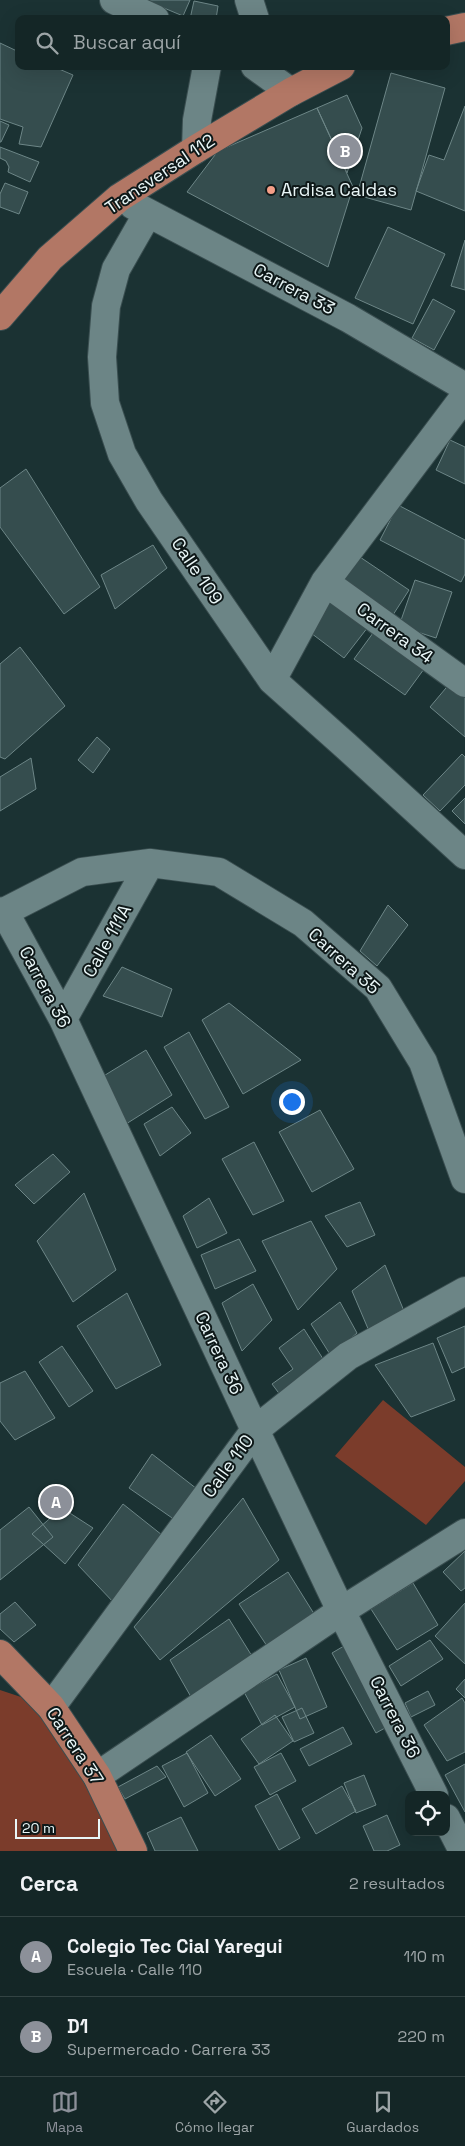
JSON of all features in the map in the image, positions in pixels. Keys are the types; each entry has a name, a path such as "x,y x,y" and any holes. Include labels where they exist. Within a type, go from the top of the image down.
{"main road":[{"path":"450,30 465,27"},
{"path":"291,92 334,70"},
{"name":"Transversal 112","path":"0,316 50,258 120,198 196,149 291,92"},
{"name":"Carrera 37","path":"0,1654 51,1706 97,1776 133,1851"}],"street":[{"path":"114,0 146,15"},
{"path":"196,149 197,120 206,70"},
{"path":"261,70 291,92"},
{"path":"280,70 291,92"},
{"name":"Carrera 33","path":"120,198 348,318 465,386"},
{"name":"Calle 109","path":"148,213 116,269 106,306 102,357 105,403 122,454 149,501 272,680 465,855"},
{"path":"272,680 324,582 465,396"},
{"name":"Carrera 34","path":"324,582 465,683"},
{"name":"Carrera 35","path":"2,913 82,872 150,863 219,872 303,923 378,988 423,1062 465,1179"},
{"name":"Calle 111A","path":"63,1019 150,863"},
{"name":"Carrera 36","path":"2,913 63,1019 254,1430 341,1610 432,1791"},
{"name":"Calle 110","path":"51,1706 254,1430 348,1356 465,1291"},
{"path":"97,1776 341,1610 465,1533"},
{"path":"450,1826 463,1851"}],"shaded area":[{"path":"383,1400 465,1467 465,1481 426,1525 335,1456"},
{"path":"0,1690 51,1707 133,1851 0,1851"}],"building":[{"path":"145,0 190,0 183,15"},
{"path":"194,1 218,6 217,15 191,15"},
{"path":"0,43 15,50 15,70 61,70 73,75 41,147 19,144 23,127 0,119"},
{"path":"391,73 445,88 411,210 357,195"},
{"path":"347,95 362,128 347,173 317,108"},
{"path":"465,106 465,211 416,191 429,155 444,160"},
{"name":"Ardisa Caldas","path":"317,108 353,187 328,267 187,192 218,151"},
{"path":"0,121 9,125 1,142 0,142"},
{"path":"0,147 39,162 30,182 8,172 9,167 6,161 0,158"},
{"path":"5,183 28,192 19,214 0,207 0,194"},
{"path":"388,227 445,254 413,324 355,298"},
{"path":"465,240 465,290 451,286"},
{"path":"433,299 455,311 434,350 412,338"},
{"path":"450,440 465,447 465,484 436,470"},
{"path":"26,469 100,587 64,614 0,527 0,488"},
{"path":"398,505 465,540 465,574 461,582 380,540"},
{"path":"153,545 167,568 115,609 101,575"},
{"path":"351,551 409,590 391,618 333,579"},
{"path":"415,580 452,592 436,638 399,626"},
{"path":"326,595 368,627 344,658 303,627"},
{"path":"373,633 424,669 405,695 354,659"},
{"path":"20,647 65,706 5,759 0,757 0,664"},
{"path":"451,682 465,694 465,737 430,707"},
{"path":"97,737 110,749 93,773 78,760"},
{"path":"462,754 465,757 465,785 440,811 423,795"},
{"path":"31,758 36,789 0,811 0,777"},
{"path":"465,798 465,824 452,811"},
{"path":"388,905 408,925 377,966 360,951"},
{"path":"122,967 172,989 162,1017 103,996"},
{"path":"229,1003 301,1060 243,1094 202,1020"},
{"path":"189,1032 229,1107 205,1119 164,1047"},
{"path":"146,1050 172,1095 126,1124 97,1080"},
{"path":"172,1107 191,1133 160,1156 144,1124"},
{"path":"320,1110 354,1169 312,1192 279,1132"},
{"path":"254,1142 284,1201 253,1215 222,1159"},
{"path":"53,1154 70,1172 34,1204 15,1185"},
{"path":"84,1193 116,1270 73,1302 37,1241"},
{"path":"209,1198 227,1233 197,1248 183,1216"},
{"path":"360,1202 375,1235 347,1247 325,1216"},
{"path":"311,1221 337,1269 298,1310 262,1241"},
{"path":"239,1239 256,1271 215,1289 201,1255"},
{"path":"385,1265 404,1311 369,1331 352,1291"},
{"path":"253,1284 272,1320 242,1351 222,1303"},
{"path":"127,1293 161,1365 116,1389 77,1326"},
{"path":"340,1302 357,1333 331,1356 311,1324"},
{"path":"465,1326 465,1367 452,1373 437,1338"},
{"path":"304,1329 325,1362 281,1396 272,1384 293,1369 279,1348"},
{"path":"433,1343 455,1400 411,1417 375,1365"},
{"path":"62,1346 93,1391 69,1407 39,1362"},
{"path":"25,1371 55,1418 15,1440 0,1421 0,1383"},
{"path":"152,1454 197,1489 175,1520 129,1488"},
{"path":"243,1498 279,1560 160,1660 134,1627"},
{"path":"123,1504 162,1535 115,1604 78,1565"},
{"path":"29,1507 53,1537 0,1580 0,1530"},
{"path":"62,1508 93,1528 65,1564 32,1534"},
{"path":"465,1551 465,1588 461,1591 443,1572"},
{"path":"288,1572 316,1617 269,1649 239,1604"},
{"path":"413,1583 438,1625 397,1650 371,1609"},
{"path":"15,1602 36,1625 14,1642 0,1629 0,1614"},
{"path":"465,1603 465,1664 435,1636"},
{"path":"229,1619 255,1661 195,1704 170,1660"},
{"path":"430,1640 443,1659 401,1686 389,1666"},
{"path":"349,1643 394,1723 376,1733 332,1653"},
{"path":"306,1658 327,1707 300,1719 279,1670"},
{"path":"277,1674 295,1707 262,1725 244,1692"},
{"path":"465,1679 465,1698 456,1689"},
{"path":"428,1691 435,1705 411,1717 405,1703"},
{"path":"462,1698 465,1703 465,1752 447,1761 424,1725"},
{"path":"302,1708 314,1733 294,1742 282,1717"},
{"path":"275,1715 293,1741 259,1764 241,1739"},
{"path":"343,1727 352,1744 309,1766 300,1749"},
{"path":"211,1735 241,1779 215,1796 186,1752"},
{"path":"187,1753 208,1793 184,1807 162,1766"},
{"path":"281,1753 296,1781 270,1795 254,1767"},
{"path":"465,1764 465,1812 445,1775"},
{"path":"157,1766 166,1777 125,1799 118,1787"},
{"path":"364,1775 376,1805 356,1813 344,1783"},
{"path":"342,1786 356,1811 316,1834 302,1809"},
{"path":"277,1794 300,1838 279,1850 255,1806"},
{"path":"387,1815 400,1845 387,1851 374,1851 363,1826"},
{"path":"181,1817 198,1851 155,1851 147,1833"}],"place":[{"name":"D1","path":"345,151"},
{"name":"Ardisa Caldas","path":"271,190"},
{"name":"Colegio Tec Cial Yaregui","path":"56,1502"}]}
